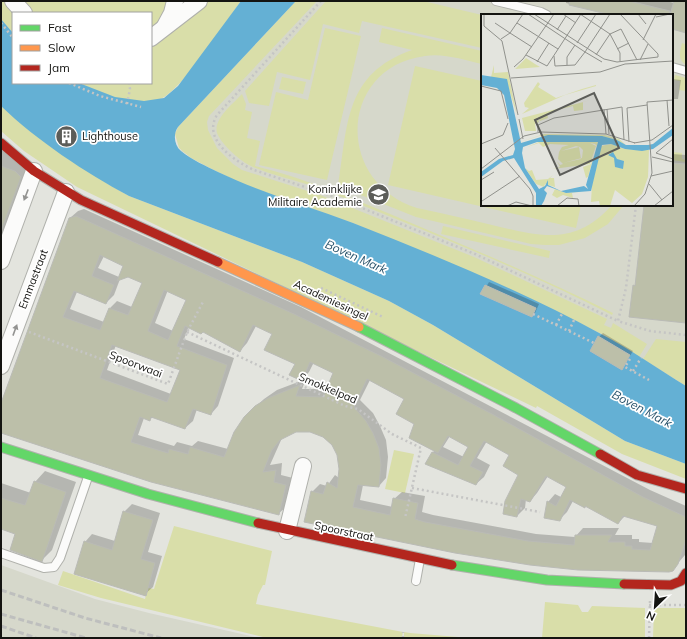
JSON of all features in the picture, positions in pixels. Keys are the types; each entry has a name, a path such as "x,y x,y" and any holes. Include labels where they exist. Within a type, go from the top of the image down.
{"street":[{"path":"13,1 23,12"},
{"path":"157,34 172,13 174,1"},
{"path":"157,34 199,1"},
{"name":"Academiesingel","path":"1,143 34,171 66,192 393,343 516,408 637,475 686,489"},
{"path":"3,251 34,171"},
{"name":"Emmastraat","path":"1,366 66,192"},
{"name":"Spoorstraat","path":"1,447 89,476 211,512 287,531 420,559 545,580 677,584 686,573"},
{"path":"287,531 303,466"},
{"name":"Academiesingel","path":"652,480 677,497"}],"lane":[{"path":"496,1 545,14"},
{"path":"673,67 686,71"},
{"path":"1,553 44,568 54,567 60,558 89,476"},
{"path":"416,581 420,559"}],"path":[{"path":"321,1 217,115 212,124 212,130 219,144 226,152 244,166 335,197 475,254 618,321 650,331 686,335"},
{"path":"1,23 12,37"},
{"path":"71,84 100,96 141,107"},
{"path":"127,104 130,89 129,84"},
{"path":"618,321 626,288 636,206"},
{"name":"Spoorwaai","path":"16,327 168,384 187,332 203,302"},
{"path":"533,314 594,343"},
{"path":"556,325 562,314"},
{"path":"569,331 574,320"},
{"name":"Smokkelpad","path":"187,332 345,406 358,409 392,434 421,448 405,518"},
{"path":"633,371 641,358"},
{"path":"630,359 625,367 649,380"},
{"path":"412,488 540,512"},
{"path":"649,638 650,584"},
{"path":"649,605 686,605"},
{"path":"402,638 403,632"}],"shaded area":[{"name":"Koninklijke Militaire Academie","path":"296,1 686,1 686,386 657,368 482,277 398,242 244,185 181,151"},
{"path":"1,565 95,599 259,638 1,638"}],"green space":[{"path":"1,1 241,1 190,72 178,85 167,95 158,100 148,101 117,98 81,84 152,84 152,12 12,12 12,32 1,19"},
{"path":"296,1 317,1 209,116 207,122 208,130 217,148 233,164 242,170 320,195 474,257 607,319 604,325 611,328 613,323 647,344 639,357 602,334 482,277 353,223 244,185 191,158 179,148 175,134 178,127"},
{"path":"326,1 423,1 481,15 481,48 362,21 359,33 323,24 310,80 277,72 269,106 249,103 245,91"},
{"path":"325,28 361,36 327,180 259,165 276,92 308,100"},
{"path":"382,28 481,51 481,64 447,56 425,56 397,65 376,81 363,102 358,126 360,151 371,175 390,194 417,208 541,235 570,233 584,227 598,218 611,206 623,206 608,224 585,238 559,245 545,245 531,244 416,217 338,186 348,122 353,104 361,87 373,73 390,60 412,50 379,42"},
{"path":"686,42 686,65 681,60 680,55 682,43 685,44"},
{"path":"415,66 481,81 481,206 581,206 576,228 388,185"},
{"path":"675,75 686,78 686,91 679,90 680,81 674,80"},
{"path":"282,77 306,82 303,94 279,89"},
{"path":"242,94 246,104 245,110 252,112 247,138 260,141 255,166 294,177 352,198 537,277 613,313 612,315 548,284 452,242 330,192 249,165 231,151 219,138 217,133 218,122 221,117"},
{"path":"1,106 108,184 129,196 302,262 389,301 433,325 625,441 686,464 686,479 622,454 537,406 536,408 77,187 24,151 1,131"},
{"path":"673,152 682,153 682,159 686,160 686,162 673,160"},
{"path":"443,226 550,251 549,258 441,234"},
{"path":"656,339 686,342 686,386 643,359"},
{"path":"394,450 414,454 405,493 385,489"},
{"path":"174,526 272,551 265,585 263,585 258,595 256,604 403,632 402,637 267,638 101,598 58,585 63,571 145,599 148,588 154,589"},
{"path":"545,602 578,605 582,612 588,612 592,606 645,608 645,638 542,638"},
{"path":"654,608 686,608 686,638 653,638"},
{"path":"404,632 410,633 470,638 404,638"}],"water":[{"name":"Boven Mark","path":"241,1 296,1 178,127 175,133 175,139 179,149 199,163 235,180 353,223 479,275 571,318 633,353 686,386 686,464 625,441 433,325 389,301 302,262 129,196 62,155 15,119 1,106 1,19 12,32 12,84 82,84 115,97 144,101 164,98 178,86"}],"building":[{"path":"570,1 629,1 670,11 669,14 607,14 569,5"},
{"path":"674,1 686,1 686,33 673,29 673,14 670,14"},
{"name":"Lighthouse","path":"65,131 69,131 73,137 69,143 65,143 61,139 61,135"},
{"path":"673,163 686,164 686,323 629,317 633,285 635,286 644,206 673,206"},
{"path":"1,166 15,171 21,177 2,229"},
{"path":"76,216 294,314 381,356 492,414 643,497 686,517 686,540 678,564 673,571 669,572 578,570 530,565 455,553 304,522 311,491 323,494 327,482 337,488 339,469 337,455 332,445 323,437 310,432 296,432 280,440 272,450 263,472 276,470 274,482 286,485 279,515 151,482 1,433 1,403 69,218","holes":["100,255 123,266 117,281 128,277 142,283 128,315 109,308 100,330 63,317 74,291 106,304 114,285 92,276","164,290 186,300 168,340 148,331","253,325 272,334 264,350 295,364 289,375 302,381 310,362 333,373 323,397 296,396 300,385 268,398 255,406 244,417 234,432 224,457 190,447 188,454 169,449 168,453 131,442 140,417 150,421 151,417 185,429 193,409 211,415 227,365 177,346 185,326 201,334 203,332 240,352","112,345 180,370 167,402 100,378","367,379 404,399 396,414 414,424 409,438 438,453 448,436 468,447 458,465 432,452 425,464 476,485 483,472 470,466 484,441 509,455 503,466 518,475 505,501 503,514 517,517 521,499 530,502 546,476 566,487 556,506 547,501 544,518 560,521 570,500 585,508 585,506 618,524 623,516 657,526 650,550 632,549 632,546 625,546 625,542 608,542 612,535 575,535 574,545 528,541 425,522 415,519 418,503 393,498 390,515 353,507 358,485 379,487 381,465 379,448 366,421 354,407"]},
{"path":"485,285 536,308 532,317 480,294"},
{"path":"598,336 630,355 622,370 590,351"},
{"path":"34,481 66,492 42,562 10,550 15,534 1,529 1,498 25,505"},
{"path":"123,511 153,520 141,559 155,563 146,596 74,574 84,541 112,550"}],"railway":[{"path":"1,590 85,618 161,638"},
{"path":"1,614 86,638"},
{"path":"1,626 36,638"}],"traffic: fast":[{"path":"359,327 516,408 600,454"},
{"path":"1,447 148,494 258,523"},
{"path":"452,565 547,580 624,584"}],"traffic: slow":[{"path":"218,262 359,327"}],"traffic: jam":[{"path":"1,143 34,171 81,200 218,262"},
{"path":"600,454 637,475 686,489"},
{"path":"258,523 452,565"},
{"path":"624,584 671,585 681,581 686,573"}],"place":[{"name":"Lighthouse","path":"67,136"},
{"name":"Koninklijke Militaire Academie","path":"378,195"}]}
